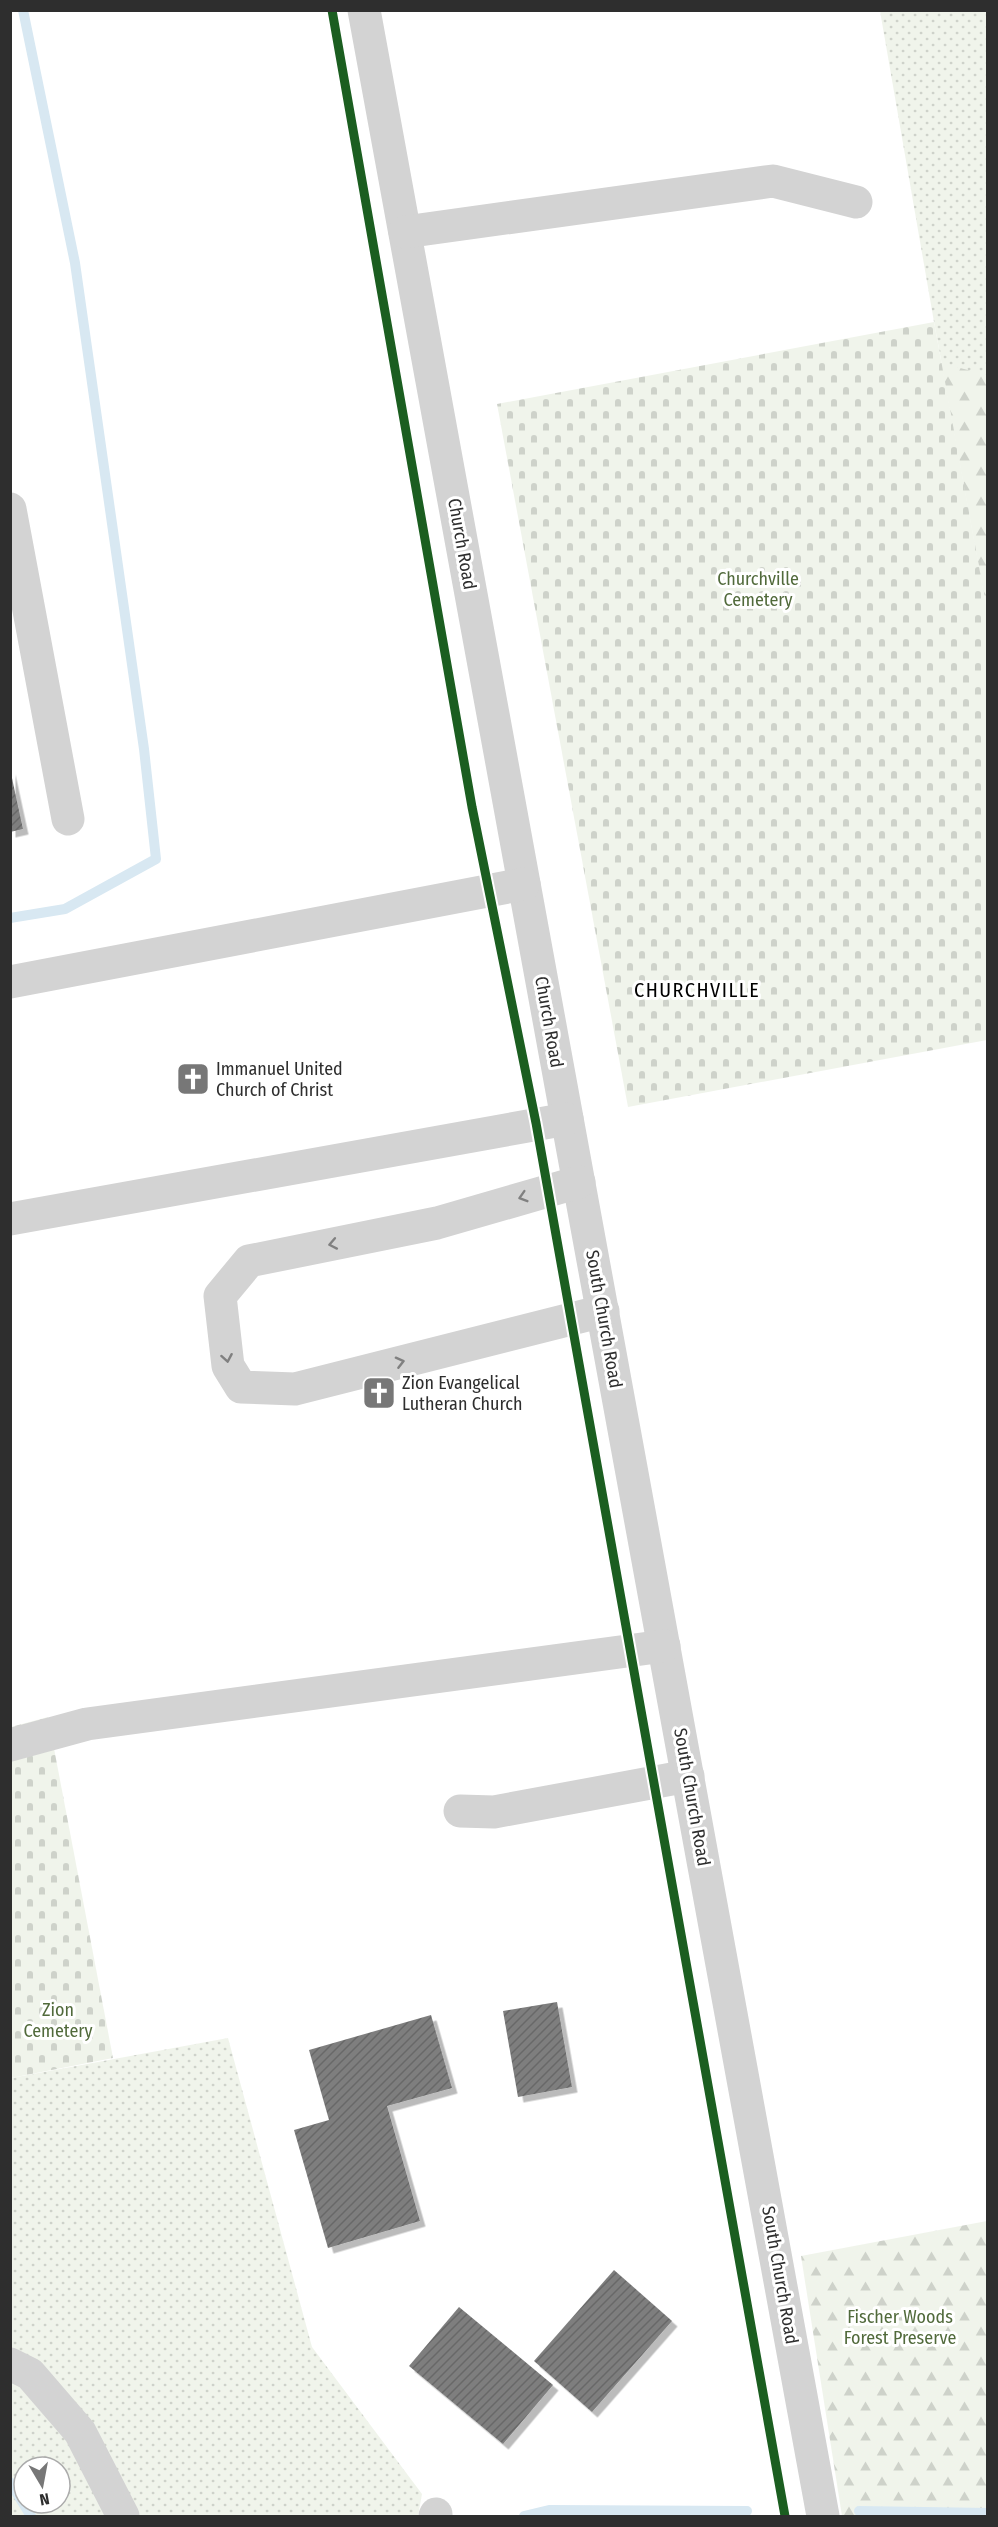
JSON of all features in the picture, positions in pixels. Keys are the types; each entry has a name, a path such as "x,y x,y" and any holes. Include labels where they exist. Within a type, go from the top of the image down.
{"street":[{"name":"Church Road","path":"364,10 560,1077"},
{"path":"405,232 773,181 856,202"},
{"path":"10,509 68,819"},
{"path":"10,982 524,884"},
{"name":"South Church Road","path":"560,1077 823,2517"},
{"path":"10,1220 567,1119"},
{"path":"579,1182 437,1223 249,1261 219,1296 228,1366 241,1387 295,1389 603,1311"},
{"path":"10,1745 87,1724 664,1646"},
{"path":"460,1811 494,1812 688,1776"},
{"path":"10,2364 30,2374 80,2432 123,2517"}],"green space":[{"path":"880,11 987,11 987,610 934,322"},
{"name":"Churchville Cemetery","path":"934,322 987,610 987,1040 628,1107 497,404"},
{"path":"941,363 987,375 987,610"},
{"name":"Zion Cemetery","path":"48,1717 113,2058 11,2078 11,1727"},
{"path":"228,2038 312,2347 422,2494 418,2516 11,2516 11,2078"},
{"name":"Fischer Woods Forest Preserve","path":"987,2221 987,2516 842,2516 801,2256"}],"building":[{"path":"10,769 23,829 10,832"},
{"path":"557,2002 572,2087 518,2097 503,2011"},
{"path":"431,2015 452,2088 387,2106 420,2221 328,2248 294,2130 329,2120 309,2050"},
{"path":"614,2270 672,2321 592,2412 534,2361"},
{"path":"459,2307 553,2385 503,2444 409,2366"}],"waterway":[{"path":"10,918 65,909 156,859 144,749 75,263 23,10"},
{"path":"10,2482 31,2516"},
{"path":"524,2516 549,2510 747,2511"},
{"path":"859,2511 988,2513"}],"cycle path":[{"path":"332,10 472,807 536,1123 785,2516"}],"place":[{"name":"Immanuel United Church of Christ","path":"193,1079"},
{"name":"Zion Evangelical Lutheran Church","path":"379,1393"}],"district":[{"name":"CHURCHVILLE","path":"697,990"}]}
